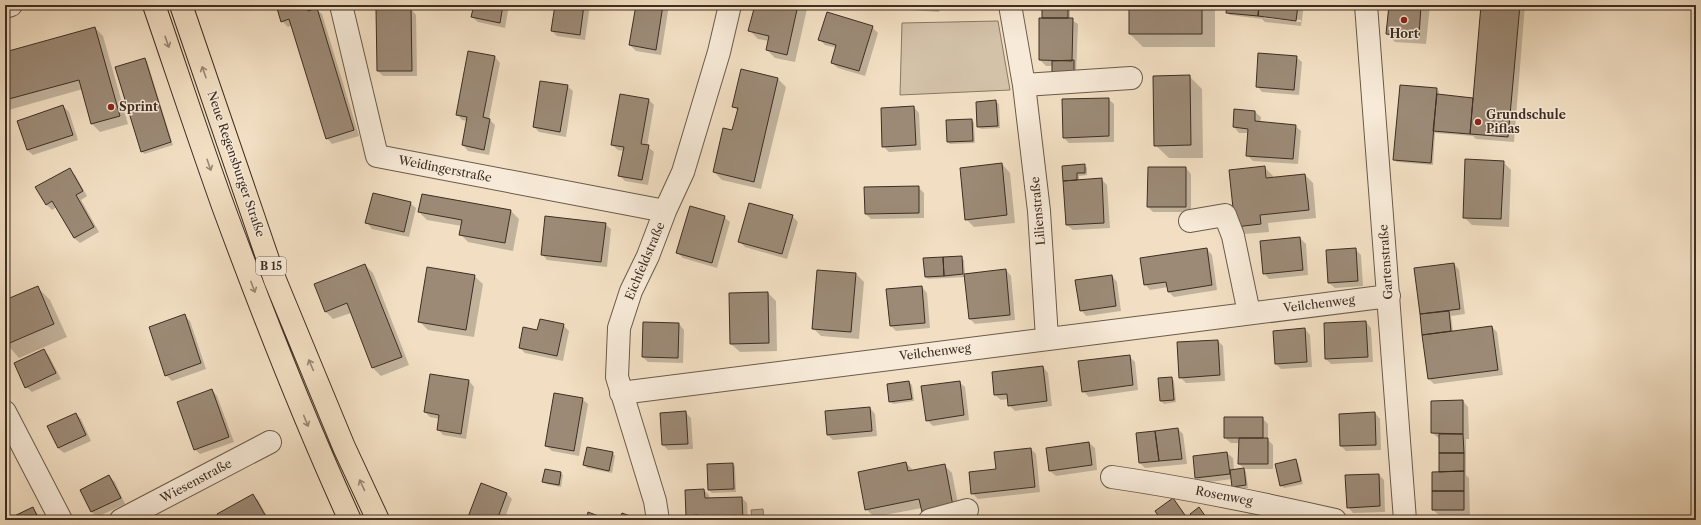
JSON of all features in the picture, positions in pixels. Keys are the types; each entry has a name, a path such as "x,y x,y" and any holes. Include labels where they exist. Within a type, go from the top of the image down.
{"highway":[{"name":"Neue Regensburger Straße","path":"154,5 222,204 252,283 317,448 350,520"},
{"name":"Neue Regensburger Straße","path":"181,5 275,280 344,447 378,520"}],"street":[{"path":"5,7 11,5"},
{"name":"Weidingerstraße","path":"341,5 377,156 665,211"},
{"name":"Eichfeldstraße","path":"658,520 655,501 617,377 619,328 631,291 648,256 665,211 683,172 719,52 730,5"},
{"name":"Lilienstraße","path":"1010,5 1024,85 1039,211 1046,338"},
{"name":"Gartenstraße","path":"1366,5 1405,520"},
{"path":"1024,85 1130,78"},
{"path":"1190,221 1226,215 1233,236 1249,313"},
{"name":"Veilchenweg","path":"621,393 1046,338 1389,296"},
{"path":"5,412 60,520"},
{"name":"Wiesenstraße","path":"121,520 270,442"},
{"name":"Rosenweg","path":"1112,477 1157,483 1258,502 1334,520"},
{"path":"930,520 967,510"}],"shaded area":[{"path":"998,21 1010,90 900,95 902,23"},
{"path":"763,509 764,520 752,520 751,510"}],"building":[{"path":"276,5 306,5 308,11 317,8 354,130 326,139 289,19 281,22"},
{"path":"474,5 503,5 500,23 471,17"},
{"path":"555,5 584,5 580,35 551,31"},
{"path":"636,5 663,5 656,50 629,45"},
{"path":"755,5 798,5 787,55 766,50 769,36 748,31"},
{"path":"910,5 934,5 934,7"},
{"path":"1042,5 1068,5 1068,18 1042,18"},
{"path":"1129,5 1202,5 1202,34 1129,34"},
{"path":"1227,5 1259,5 1258,16 1226,13"},
{"path":"1259,5 1298,5 1296,21 1258,16"},
{"name":"Hort","path":"1389,5 1421,5 1419,37 1386,34"},
{"path":"1481,5 1520,5 1508,137 1470,134"},
{"path":"411,8 412,71 377,71 376,9"},
{"path":"827,12 873,26 859,71 831,63 836,45 818,40"},
{"path":"1039,18 1073,18 1072,61 1039,60"},
{"path":"95,27 120,116 91,124 79,80 5,100 5,52"},
{"path":"468,51 495,56 483,117 490,119 484,150 462,145 467,117 456,115"},
{"path":"1258,53 1297,56 1294,90 1256,87"},
{"path":"145,58 171,142 141,152 115,67"},
{"path":"1074,60 1074,74 1052,74 1052,61"},
{"path":"741,69 778,78 754,182 713,172 723,128 732,130 738,108 732,107"},
{"path":"1190,75 1191,145 1154,146 1153,76"},
{"path":"540,81 568,85 560,132 533,127"},
{"path":"1400,85 1437,88 1431,163 1393,160"},
{"path":"620,94 649,99 641,144 649,145 642,180 618,176 624,147 611,145"},
{"path":"1437,94 1473,98 1470,134 1433,131"},
{"path":"1109,98 1109,136 1063,138 1062,99"},
{"path":"996,100 998,126 977,127 976,102"},
{"path":"63,105 73,135 27,150 17,121"},
{"path":"914,106 916,145 882,147 881,108"},
{"path":"1234,109 1255,111 1255,121 1296,125 1293,159 1246,156 1248,129 1233,127"},
{"path":"972,119 973,141 947,142 946,120"},
{"path":"1465,159 1504,161 1501,219 1463,218"},
{"path":"1002,163 1007,215 965,220 960,168"},
{"path":"1085,164 1085,173 1077,173 1077,180 1063,181 1062,166"},
{"path":"1265,166 1266,178 1305,174 1309,210 1260,215 1261,224 1235,227 1229,170"},
{"path":"1148,167 1186,167 1186,207 1147,207"},
{"path":"70,168 83,191 76,195 94,227 74,238 52,201 46,205 35,187"},
{"path":"1102,178 1104,223 1066,225 1063,181"},
{"path":"919,186 919,213 865,214 864,187"},
{"path":"373,193 411,202 404,232 365,223"},
{"path":"422,194 511,210 505,243 459,235 462,220 418,212"},
{"path":"749,203 793,215 782,254 738,242"},
{"path":"690,206 725,216 712,263 676,253"},
{"path":"545,216 606,223 601,262 541,255"},
{"path":"1300,237 1303,270 1263,274 1260,241"},
{"path":"1207,248 1212,285 1168,292 1166,282 1144,285 1140,258"},
{"path":"1356,248 1358,281 1328,283 1326,250"},
{"path":"962,256 963,274 944,276 943,257"},
{"path":"943,257 944,276 925,277 923,258"},
{"path":"1454,263 1460,309 1420,314 1414,268"},
{"path":"365,264 402,357 372,368 347,303 325,312 314,284"},
{"path":"427,267 475,275 466,330 418,322"},
{"path":"1006,269 1010,315 969,319 964,274"},
{"path":"817,270 856,273 851,332 812,329"},
{"path":"1112,275 1116,306 1080,311 1075,280"},
{"path":"38,286 54,324 5,345 5,300"},
{"path":"922,286 925,323 890,326 886,289"},
{"path":"768,292 769,343 730,344 729,293"},
{"path":"1449,311 1451,331 1422,335 1420,314"},
{"path":"185,314 201,363 165,376 149,327"},
{"path":"540,319 564,324 557,356 519,348 523,327 537,330"},
{"path":"1366,321 1368,357 1325,359 1324,323"},
{"path":"643,322 679,323 678,358 642,357"},
{"path":"1492,326 1498,370 1428,379 1422,335"},
{"path":"1305,328 1307,362 1275,364 1273,331"},
{"path":"1218,340 1220,375 1179,378 1177,342"},
{"path":"44,349 56,373 25,388 14,363"},
{"path":"1130,355 1133,385 1082,392 1078,361"},
{"path":"1043,366 1047,401 1008,406 1007,394 994,395 992,372"},
{"path":"430,374 469,380 461,434 437,430 439,415 424,412"},
{"path":"1172,377 1174,400 1160,401 1158,378"},
{"path":"909,381 912,399 889,402 887,384"},
{"path":"960,381 964,415 926,421 921,386"},
{"path":"212,389 229,437 194,450 177,402"},
{"path":"554,393 583,398 574,451 545,446"},
{"path":"1463,400 1463,434 1431,433 1431,401"},
{"path":"870,407 872,431 827,435 825,411"},
{"path":"686,411 688,444 662,445 660,413"},
{"path":"1375,412 1376,445 1340,446 1339,414"},
{"path":"76,413 86,435 58,448 47,426"},
{"path":"1224,417 1263,417 1263,438 1224,438"},
{"path":"1178,428 1182,459 1159,461 1155,431"},
{"path":"1155,431 1159,461 1139,463 1136,433"},
{"path":"1439,434 1463,434 1464,453 1439,453"},
{"path":"1239,438 1268,438 1268,464 1238,464"},
{"path":"1089,442 1092,465 1049,471 1046,448"},
{"path":"587,447 613,452 609,471 583,465"},
{"path":"1031,448 1035,487 971,494 969,472 996,469 994,452"},
{"path":"1227,452 1230,474 1195,478 1193,456"},
{"path":"1439,453 1464,453 1464,471 1439,472"},
{"path":"1296,459 1301,481 1280,486 1275,464"},
{"path":"906,462 908,471 945,464 953,506 922,512 919,499 865,510 858,472"},
{"path":"733,463 734,489 708,490 707,464"},
{"path":"1244,468 1246,485 1232,487 1230,470"},
{"path":"545,469 561,472 559,485 542,482"},
{"path":"1464,471 1464,491 1432,491 1432,472"},
{"path":"1379,474 1380,506 1347,508 1345,475"},
{"path":"109,475 121,498 91,512 80,490"},
{"path":"481,483 507,493 497,520 474,520 468,517"},
{"path":"704,489 705,498 742,497 743,520 698,520 698,515 686,516 685,490"},
{"path":"1432,491 1464,491 1464,510 1432,510"},
{"path":"253,494 268,520 220,520 217,514"},
{"path":"1173,498 1187,518 1185,520 1161,520 1155,511"},
{"path":"33,507 39,520 6,520"},
{"path":"1199,507 1208,520 1195,520 1190,514"},
{"path":"588,512 601,517 600,520 586,520"},
{"path":"622,513 638,519 638,520 619,520"},
{"path":"189,516 191,520 182,520"}],"place":[{"name":"Hort","path":"1404,20"},
{"name":"Sprint","path":"111,107"},
{"name":"Grundschule Piflas","path":"1478,122"}]}
